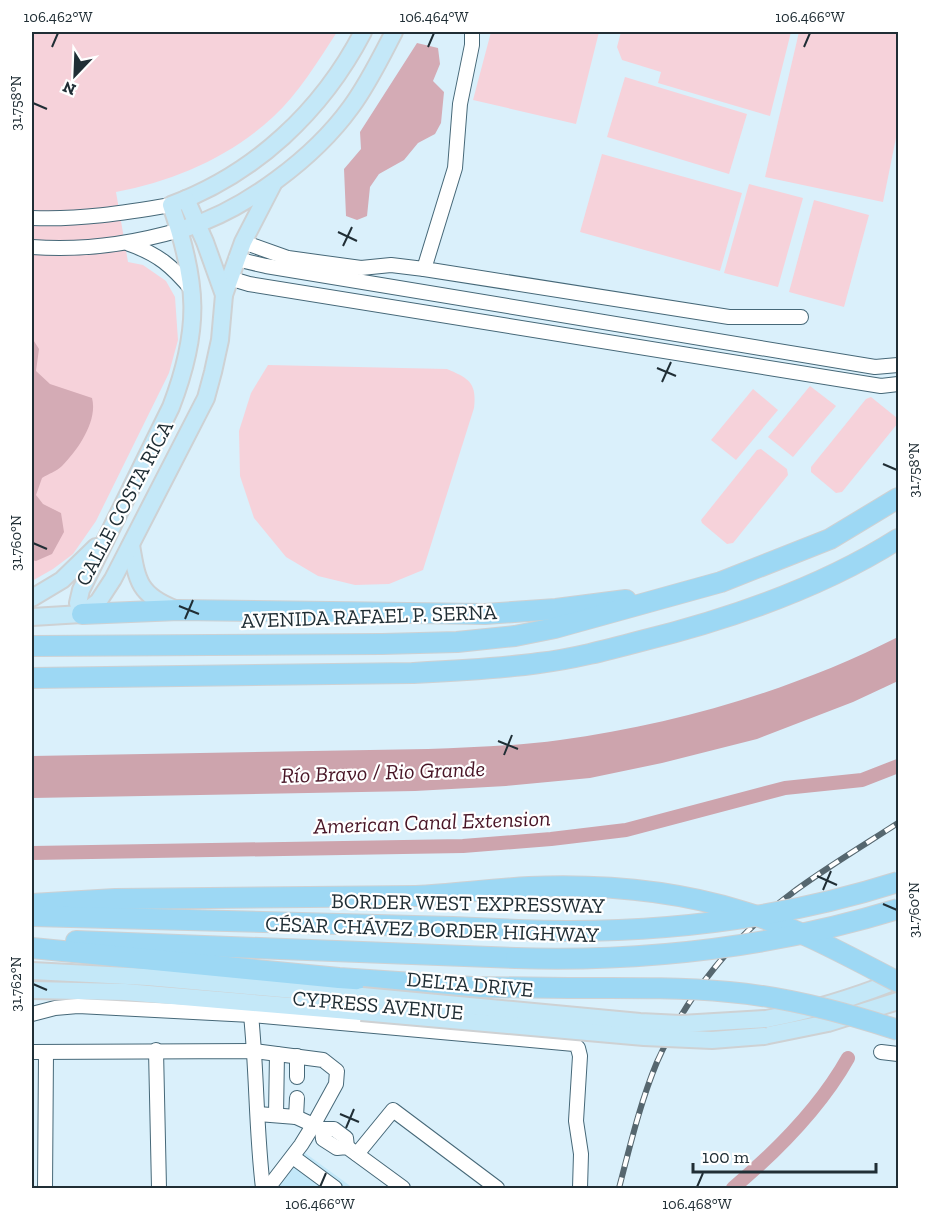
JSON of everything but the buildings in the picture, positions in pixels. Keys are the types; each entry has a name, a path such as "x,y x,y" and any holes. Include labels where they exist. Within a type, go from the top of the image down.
{"highway":[{"name":"AVENIDA RAFAEL P. SERNA","path":"32,646 457,642 515,636 555,628 721,582 830,539 898,498"},
{"path":"32,678 412,673 539,663 595,653 731,615 842,570 898,539"},
{"path":"82,614 179,610 485,614 556,609 616,600 665,599"},
{"name":"BORDER WEST EXPRESSWAY","path":"32,916 569,932 635,930 737,920 813,906 898,882"},
{"path":"32,904 115,899 416,896 529,887 622,888 669,894 743,911 828,946 898,981"},
{"name":"CÉSAR CHÁVEZ BORDER HIGHWAY","path":"32,940 516,958 612,959 765,942 813,933 898,909"},
{"path":"32,948 351,979 472,987 655,988 729,992 785,999 898,1029"}],"main road":[{"path":"178,202 225,179 264,154 294,128 321,99 342,69 363,32"},
{"path":"180,230 196,225 274,183 322,140 351,107 372,76 394,32"},
{"path":"224,296 243,242 255,215 274,183"},
{"name":"CALLE COSTA RICA","path":"178,202 196,225 205,242 224,296 220,339 206,398 131,545 98,602 82,614 78,603 81,590 171,407 183,376 189,351 194,318 193,291 180,230 178,202"},
{"path":"32,598 62,580 109,533"},
{"path":"131,545 135,571 141,584 156,602 179,610"},
{"path":"32,617 82,614"},
{"name":"DELTA DRIVE","path":"32,971 147,977 644,1037 712,1040 765,1036 828,1023 898,1001"},
{"name":"DELTA DRIVE","path":"32,990 125,992 650,1022 719,1023 766,1019 809,1010 847,1000 898,981"}],"street":[{"path":"424,269 455,168 460,104 472,45 472,32"},
{"path":"32,218 100,216 178,202"},
{"path":"32,247 79,248 127,243 180,230"},
{"path":"243,242 288,258 361,268 391,266 424,269 729,317 801,317"},
{"path":"127,243 159,257 176,270 193,291"},
{"path":"236,259 298,272 875,368 898,365"},
{"path":"262,286 266,266"},
{"path":"294,291 298,272"},
{"path":"229,278 262,286 881,386 898,384"},
{"path":"570,335 571,326 582,319"},
{"name":"CYPRESS AVENUE","path":"32,1014 55,1008 78,1006 251,1015 574,1044 580,1056 576,1121 580,1154 580,1188"},
{"path":"251,1015 259,1158 263,1188"},
{"path":"156,1050 159,1188"},
{"path":"32,1052 254,1051 323,1060 337,1071 336,1084 318,1127 268,1188"},
{"path":"45,1188 39,1134 46,1052"},
{"path":"881,1052 898,1054"},
{"path":"276,1115 277,1054"},
{"path":"297,1056 297,1077"},
{"path":"296,1117 297,1098"},
{"path":"352,1151 393,1110 497,1188"},
{"path":"258,1114 296,1117 318,1127 323,1139 337,1148 352,1151 404,1188"},
{"path":"293,1157 335,1188"}],"shaded area":[{"path":"32,32 337,32 291,98 256,131 220,155 180,174 116,192 128,262 143,265 166,281 175,297 178,340 169,373 96,521 73,554 32,581"},
{"path":"491,32 599,32 576,124 473,100"},
{"path":"621,32 791,32 770,116 658,83 661,72 622,60 617,47"},
{"path":"799,32 898,32 898,128 883,202 765,177"},
{"path":"417,43 438,48 440,64 433,81 444,92 441,123 435,134 418,143 404,160 379,174 370,187 367,216 357,220 346,216 344,169 361,149 360,132"},
{"path":"625,77 747,114 729,174 607,137"},
{"path":"602,154 742,193 720,271 580,232"},
{"path":"749,184 803,198 778,287 724,273"},
{"path":"814,200 869,215 844,307 789,292"},
{"path":"32,338 39,349 36,371 50,384 92,398 93,407 85,435 74,452 60,468 42,478 36,495 43,504 61,513 64,532 52,554 36,561 32,560"},
{"path":"268,365 447,369 470,382 474,392 474,408 423,570 389,584 355,585 318,576 286,557 254,518 240,476 239,431 251,393"},
{"path":"810,386 836,406 793,457 768,437"},
{"path":"753,389 778,410 736,460 711,440"},
{"path":"871,397 897,418 898,423 842,492 836,493 811,472 811,467 866,399"},
{"path":"761,449 787,469 788,475 733,543 727,544 701,520 757,450"},
{"path":"305,1153 353,1188 278,1188"}],"water":[{"name":"Río Bravo / Rio Grande","path":"898,637 898,681 853,702 757,739 590,778 415,791 32,798 32,756 428,749 560,740 647,725 776,689"}],"waterway":[{"name":"American Canal Extension","path":"32,853 463,846 551,839 626,830 785,788 862,780 898,766"},
{"path":"733,1188 796,1128 824,1094 848,1058"}],"railway":[{"path":"619,1188 651,1077 669,1037 698,989 734,946 774,907 821,872 898,823"}]}
